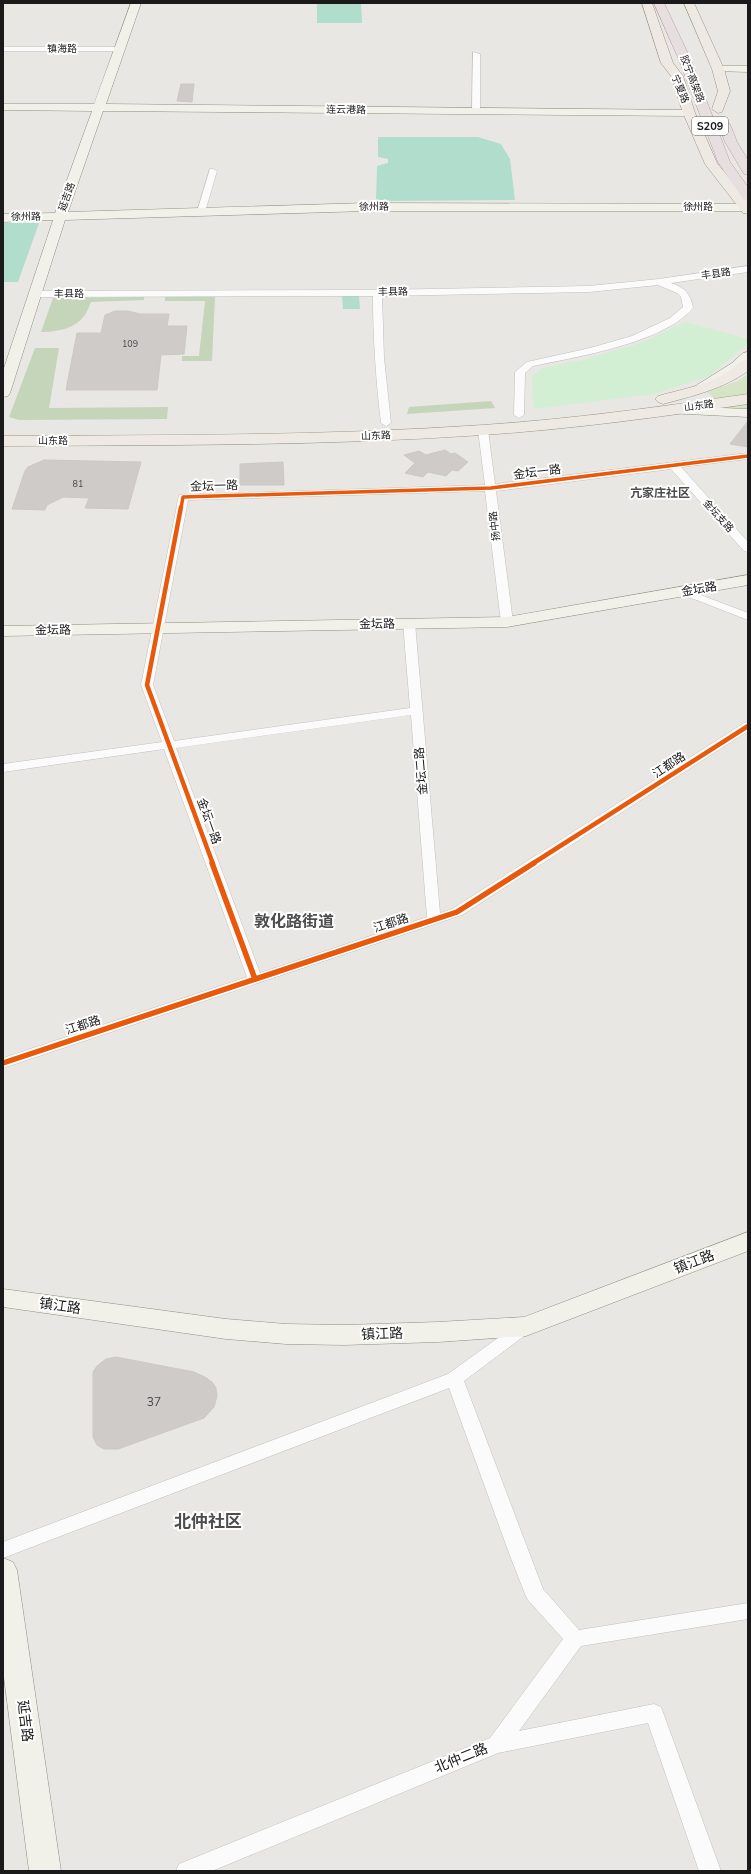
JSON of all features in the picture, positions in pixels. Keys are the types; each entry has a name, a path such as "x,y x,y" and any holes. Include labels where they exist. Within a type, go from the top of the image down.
{"highway":[{"name":"胶宁高架路","path":"659,3 685,60 724,162 747,205"},
{"path":"670,29 669,37 674,50"},
{"name":"胶宁高架路","path":"684,30 702,72"},
{"name":"胶宁高架路","path":"712,94 731,142 748,171"}],"main road":[{"name":"延吉路","path":"3,393 60,217 136,3"},
{"name":"宁夏路","path":"647,3 657,29 667,63 676,76 689,113 710,164 747,205"},
{"path":"689,3 718,69 724,90 718,109"},
{"path":"674,50 676,76"},
{"path":"718,69 748,69"},
{"name":"连云港路","path":"3,106 689,113"},
{"name":"徐州路","path":"3,218 368,207 747,205"},
{"path":"702,388 737,366 748,356"},
{"path":"667,405 702,388 729,378 748,364"},
{"name":"山东路","path":"3,442 259,439 389,435 483,430 667,405 748,389"},
{"name":"山东路","path":"3,429 259,427 386,423 748,399"},
{"path":"667,405 748,410"},
{"path":"667,405 748,414"},
{"name":"金坛路","path":"3,631 507,622 748,580"},
{"name":"镇江路","path":"3,1298 226,1329 286,1334 352,1335 438,1332 526,1326 748,1241"},
{"name":"延吉路","path":"3,1570 11,1680 45,1871"}],"street":[{"name":"镇海路","path":"3,49 120,49"},
{"path":"476,54 476,111"},
{"path":"202,212 213,171"},
{"name":"丰县路","path":"36,294 378,293 589,289 659,282 748,269"},
{"path":"519,415 520,372 530,364 610,346 651,331 679,317 688,308 688,300 677,287 659,282"},
{"path":"378,293 377,341 386,423"},
{"name":"扬中路","path":"483,430 507,622"},
{"name":"金坛一路","path":"255,979 170,744 147,685 156,628 183,497 491,488 748,456"},
{"name":"金坛支路","path":"673,465 748,549"},
{"path":"685,592 748,618"},
{"name":"金坛二路","path":"409,623 434,919"},
{"path":"3,768 416,711"},
{"name":"江都路","path":"3,1062 457,912 748,726"},
{"path":"3,1550 454,1379 526,1326"},
{"path":"454,1379 518,1554 535,1594 575,1639 748,1611"},
{"name":"北仲二路","path":"187,1871 497,1744 575,1639"},
{"path":"497,1744 654,1713 710,1871"}],"green space":[{"path":"317,3 361,3 362,23 317,23"},
{"path":"378,137 478,137 501,144 510,159 515,200 376,201 377,166 388,163 388,159 378,157"},
{"path":"3,223 39,223 18,282 3,282"},
{"path":"215,296 212,361 182,361 182,356 199,356 205,301 165,301 165,297"},
{"path":"342,296 359,296 360,309 343,309"},
{"path":"144,297 144,300 91,302 85,315 70,327 41,332 53,298"},
{"path":"685,322 748,339 748,344 709,376 654,394 534,409 532,377 542,368 583,360 641,343"},
{"path":"35,348 59,348 49,408 168,407 167,419 19,420 9,417"},
{"path":"748,374 748,408 726,408 707,392 738,381"},
{"path":"491,401 495,408 407,414 409,407"}],"building":[{"path":"181,84 194,84 192,102 177,101"},
{"path":"115,311 128,311 140,314 169,314 167,326 187,326 184,354 161,355 157,390 66,390 77,333 101,333 105,315"},
{"path":"748,421 748,447 730,444"},
{"path":"445,450 451,454 455,453 468,462 458,471 452,470 446,476 428,472 423,477 405,473 415,463 404,455 419,451 426,455"},
{"path":"44,460 141,462 128,509 85,508 89,498 63,497 47,505 45,510 12,509 25,471 28,467"},
{"path":"283,462 284,485 240,485 240,464"},
{"path":"116,1357 194,1372 205,1377 212,1382 216,1388 217,1396 214,1407 204,1418 118,1449 104,1449 97,1445 93,1437 93,1372 97,1366 106,1359"}],"cycle path":[{"path":"255,979 147,685 183,497 491,488 748,456"},
{"path":"3,1063 457,912 748,726"}],"district":[{"name":"亢家庄社区","path":"660,493"},
{"name":"敦化路街道","path":"294,922"},
{"name":"北仲社区","path":"208,1521"}]}
